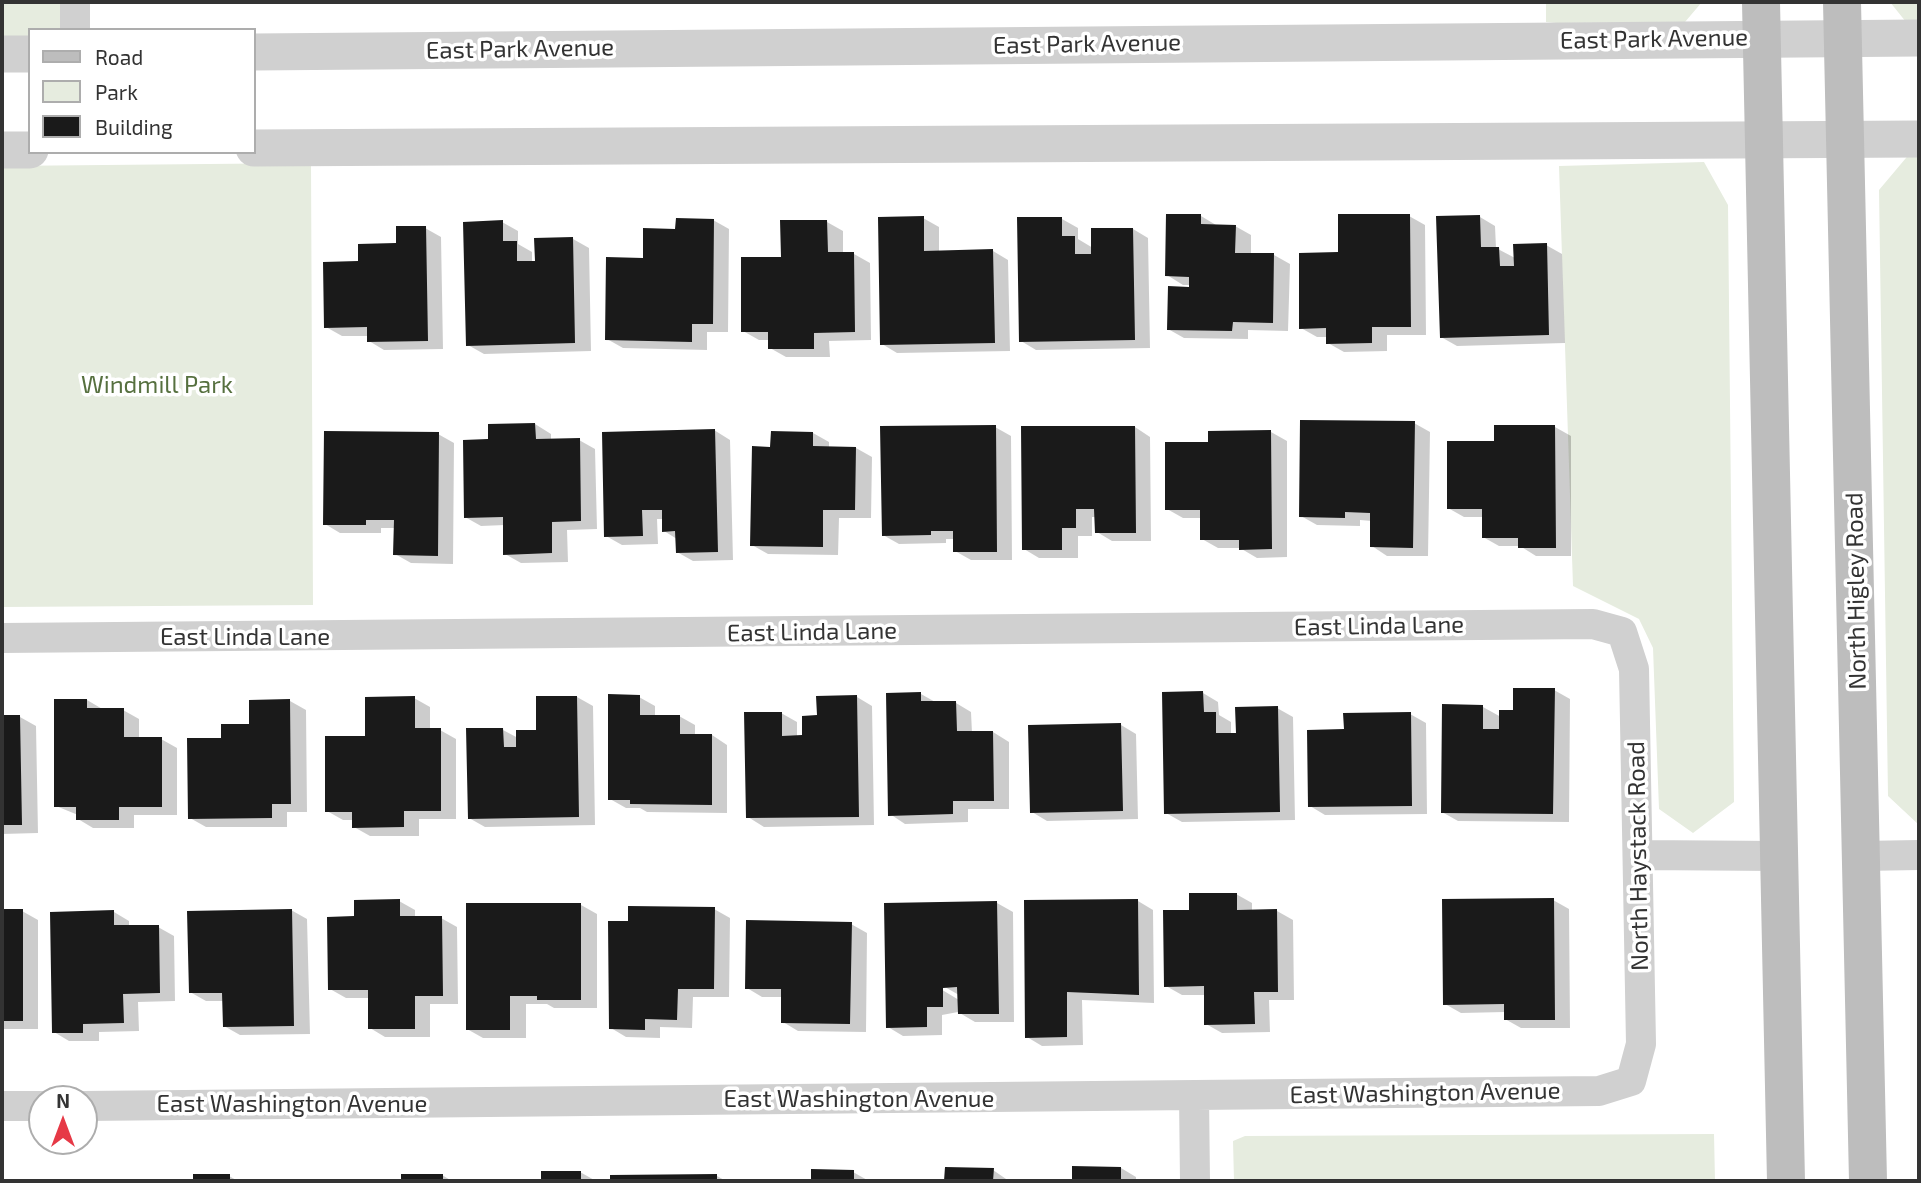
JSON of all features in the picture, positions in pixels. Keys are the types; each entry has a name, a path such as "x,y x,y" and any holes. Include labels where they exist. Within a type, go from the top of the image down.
{"main road":[{"path":"1762,20 1786,1181"},
{"name":"North Higley Road","path":"1843,20 1868,1181"}],"street":[{"path":"75,2 75,28"},
{"name":"East Park Avenue","path":"256,52 1762,20 1843,20 1919,38"},
{"path":"2,54 28,54"},
{"path":"256,148 1764,142 1919,139"},
{"path":"2,150 28,150"},
{"name":"East Linda Lane","path":"2,638 1593,624 1622,632"},
{"name":"North Haystack Road","path":"1622,632 1634,669 1640,855 1641,1044 1632,1081"},
{"path":"1640,855 1779,856"},
{"path":"1861,856 1919,855"},
{"name":"East Washington Avenue","path":"98,1106 1599,1091 1632,1081"},
{"path":"1194,1096 1195,1181"},
{"path":"2,1106 28,1106"}],"green space":[{"path":"2,2 75,2 75,28 28,28 28,54 2,54"},
{"path":"1546,2 1702,2 1685,22 1556,23 1546,22"},
{"path":"1890,2 1919,2 1919,22 1906,22"},
{"path":"1911,152 1919,152 1919,825 1888,796 1879,190"},
{"path":"1704,162 1728,205 1734,802 1693,833 1659,809 1653,648 1639,619 1573,586 1559,166"},
{"name":"Windmill Park","path":"311,163 313,605 2,607 2,166"},
{"path":"1714,1134 1715,1181 1234,1181 1233,1141 1245,1136"}],"building":[{"path":"1166,214 1201,214 1201,224 1236,225 1235,253 1274,253 1273,323 1233,322 1232,331 1167,330 1168,286 1189,287 1189,277 1165,276"},
{"path":"1338,214 1410,214 1411,327 1372,327 1372,343 1326,344 1326,328 1299,329 1299,253 1338,252"},
{"path":"1480,215 1481,247 1499,247 1500,266 1514,266 1513,244 1547,243 1549,335 1440,338 1436,216"},
{"path":"924,216 924,251 993,249 995,343 880,345 878,217"},
{"path":"1017,217 1062,217 1062,236 1075,236 1075,254 1091,254 1091,228 1133,228 1135,340 1019,342"},
{"path":"676,218 714,219 713,324 692,324 692,342 605,340 606,257 643,258 643,228 675,229"},
{"path":"503,220 503,241 517,241 517,261 535,261 534,238 573,237 575,343 466,346 463,222"},
{"path":"780,220 827,220 828,252 854,252 855,332 814,333 814,349 768,349 768,332 741,332 741,257 781,257"},
{"path":"396,226 426,226 428,341 367,342 367,327 324,328 323,262 358,261 358,244 396,243"},
{"path":"1300,420 1415,421 1413,548 1370,547 1370,513 1345,512 1345,518 1299,517"},
{"path":"535,423 536,439 580,438 581,521 552,522 552,553 503,555 503,517 464,518 463,440 488,439 488,424"},
{"path":"996,425 997,552 953,552 953,531 931,531 931,535 882,536 880,426"},
{"path":"1494,425 1555,425 1556,548 1518,548 1518,538 1482,538 1482,509 1447,509 1447,441 1494,441"},
{"path":"1021,426 1135,426 1136,533 1095,533 1094,509 1076,509 1076,528 1062,528 1062,550 1022,550"},
{"path":"715,429 718,552 676,553 675,531 662,532 662,510 642,510 643,536 604,537 602,432"},
{"path":"1271,430 1272,549 1239,550 1239,540 1200,540 1200,510 1165,510 1165,442 1208,442 1208,431"},
{"path":"324,431 439,432 438,556 393,555 394,520 366,520 366,525 323,525"},
{"path":"771,431 813,432 813,446 856,447 855,510 823,510 823,547 750,546 752,446 770,447"},
{"path":"1513,688 1555,688 1553,814 1441,813 1442,704 1483,705 1483,729 1499,729 1499,710 1513,710"},
{"path":"1203,691 1204,712 1216,712 1216,733 1236,733 1235,707 1278,706 1280,812 1164,814 1162,692"},
{"path":"921,692 921,701 956,701 957,731 993,731 994,801 953,801 953,814 888,816 886,693"},
{"path":"608,694 640,695 640,715 680,715 680,734 712,734 712,805 630,804 630,800 608,800"},
{"path":"857,695 859,817 746,818 744,712 782,712 782,736 802,735 802,716 817,715 816,696"},
{"path":"415,696 415,728 441,728 441,811 404,811 404,827 352,828 352,812 325,812 325,736 365,736 365,697"},
{"path":"536,696 577,696 579,817 468,819 466,728 503,728 504,747 516,747 516,730 536,730"},
{"path":"54,699 87,699 87,708 124,708 124,737 162,737 162,807 119,807 119,820 76,820 76,807 54,807"},
{"path":"290,699 291,804 272,804 272,818 188,819 187,738 221,738 221,724 249,724 249,700"},
{"path":"1411,712 1412,806 1308,807 1307,730 1344,729 1343,713"},
{"path":"2,715 20,715 22,825 2,825"},
{"path":"1121,723 1123,811 1030,813 1028,725"},
{"path":"1189,893 1237,893 1237,910 1277,909 1278,992 1254,992 1255,1024 1204,1025 1204,986 1164,987 1163,910 1189,910"},
{"path":"1554,898 1555,1020 1504,1020 1504,1004 1443,1005 1442,899"},
{"path":"400,899 400,916 442,916 443,996 415,996 415,1029 368,1029 368,990 328,990 327,917 354,916 354,900"},
{"path":"1138,899 1139,995 1067,992 1067,1037 1025,1038 1024,900"},
{"path":"997,901 999,1014 958,1014 957,987 943,988 943,1007 927,1007 927,1027 886,1028 884,903"},
{"path":"466,903 581,903 581,1000 537,1000 537,996 510,996 510,1030 466,1030"},
{"path":"628,906 715,907 714,989 678,989 677,1020 645,1019 645,1030 609,1029 608,921 628,921"},
{"path":"2,909 23,909 23,1021 2,1021"},
{"path":"292,909 294,1026 223,1027 222,993 189,993 187,911"},
{"path":"114,910 114,925 159,925 160,993 123,994 124,1023 83,1024 83,1033 52,1033 50,912"},
{"path":"746,920 852,922 850,1024 781,1023 781,989 745,989"},
{"path":"1072,1166 1121,1167 1121,1181 1072,1181"},
{"path":"945,1167 994,1168 993,1181 944,1181"},
{"path":"811,1169 854,1170 854,1181 811,1181"},
{"path":"541,1171 581,1171 581,1181 541,1181"},
{"path":"193,1174 230,1174 230,1181 193,1181"},
{"path":"401,1174 443,1174 443,1181 401,1181"},
{"path":"717,1174 717,1181 610,1181 610,1175"}]}
